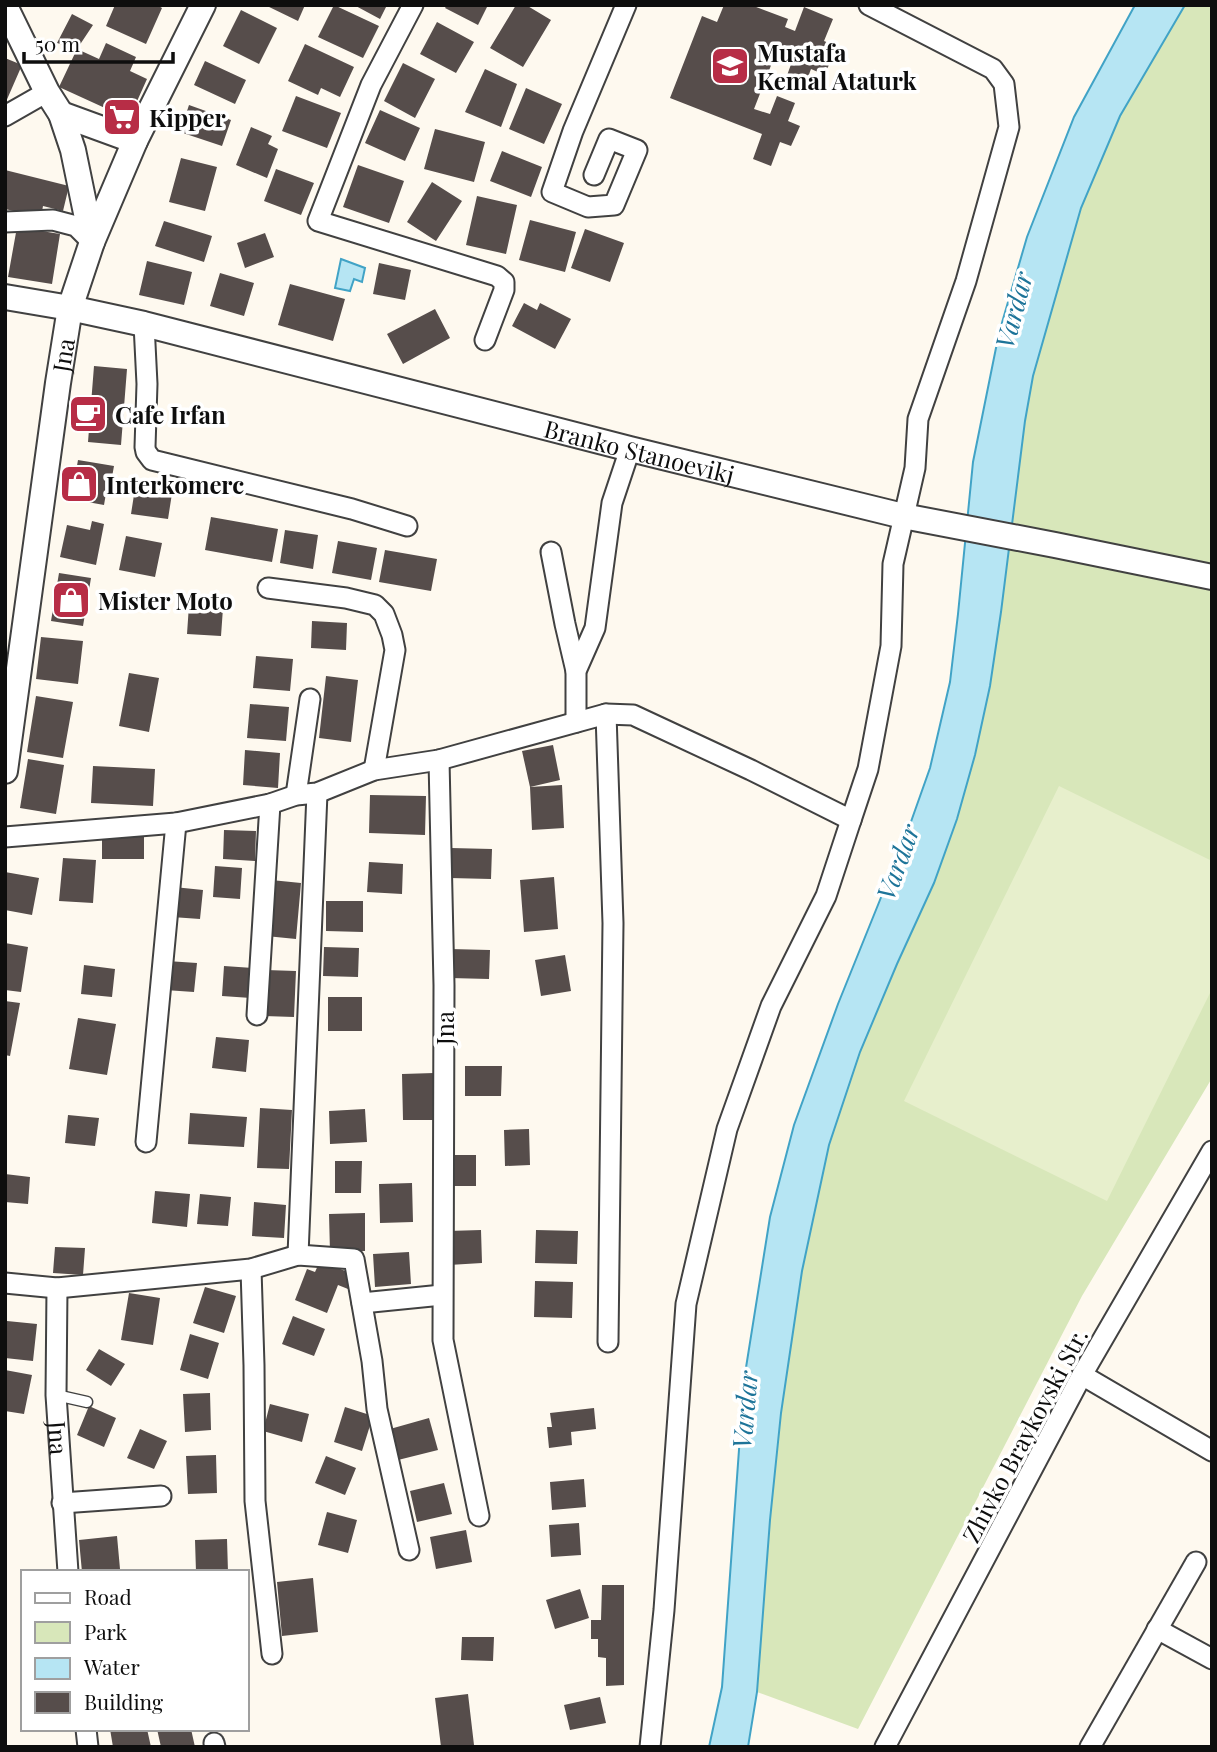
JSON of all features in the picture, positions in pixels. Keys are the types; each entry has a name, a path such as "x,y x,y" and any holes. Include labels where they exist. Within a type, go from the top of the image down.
{"street":[{"name":"Jna","path":"5,771 70,308 92,242 135,141 203,5"},
{"path":"413,5 371,85 318,221 497,276 504,282 504,290 485,340"},
{"path":"594,175 609,139 637,150 614,205 588,207 552,192 573,131 626,5"},
{"path":"650,1747 664,1610 686,1304 727,1129 771,1006 826,896 868,769 891,646 893,564 915,468 918,419 966,281 1009,127 1004,84 993,69 869,5"},
{"path":"5,6 47,92 61,114 73,150 92,242"},
{"path":"5,116 47,92"},
{"path":"61,114 135,141"},
{"path":"5,222 53,220 76,226 92,242"},
{"name":"Branko Stanoevikj","path":"5,297 144,324 903,516 1212,578"},
{"path":"144,324 147,384 145,452 152,460 352,509 407,526"},
{"path":"576,671 595,628 612,503 630,449"},
{"path":"551,552 576,671 576,722"},
{"path":"268,588 346,598 375,605 384,614 393,635 395,650 374,771"},
{"path":"296,795 310,699"},
{"path":"5,837 176,823 270,804 296,795 317,793 374,771 439,760 606,715 633,715 851,820"},
{"path":"606,715 613,923 608,1342"},
{"name":"Jna","path":"439,760 444,998 443,1340 479,1516"},
{"path":"298,1255 317,793"},
{"path":"257,1015 270,804"},
{"path":"146,1142 176,823"},
{"name":"Zhivko Braykovski Str.","path":"886,1747 1082,1375 1212,1151"},
{"path":"5,1283 57,1289 251,1269 298,1255 354,1259 372,1361 377,1409 408,1550"},
{"path":"251,1269 255,1501 272,1654"},
{"name":"Jna","path":"57,1289 56,1395 68,1570"},
{"path":"362,1303 442,1296"},
{"path":"1082,1375 1212,1451"},
{"path":"62,1503 161,1496"},
{"path":"1090,1747 1196,1562"},
{"path":"1157,1629 1212,1659"}],"lane":[{"path":"56,1395 87,1402"}],"green space":[{"path":"1185,5 1212,5 1212,1078 1082,1296 858,1729 757,1692 781,1413 802,1271 829,1145 860,1052 934,883 1001,612 1033,376 1081,208 1120,116"},
{"path":"1059,786 1212,861 1212,989 1107,1201 904,1101"}],"water":[{"name":"Vardar","path":"1135,5 1185,5 1120,116 1081,208 1033,376 990,686 975,755 957,819 934,883 860,1052 829,1145 802,1271 781,1413 757,1692 748,1747 709,1747 722,1687 744,1380 770,1217 794,1125 930,768 950,682 973,462 999,333 1027,237 1074,117"},
{"path":"341,259 365,268 362,282 354,279 350,291 335,288"}],"building":[{"path":"115,5 157,5 162,8 146,44 106,26"},
{"path":"265,5 305,5 298,21"},
{"path":"334,5 379,26 363,58 318,37"},
{"path":"354,5 387,5 380,19"},
{"path":"447,5 488,5 478,25 445,8"},
{"path":"516,5 526,5 551,20 523,67 490,48"},
{"path":"724,5 751,5 788,19 785,27 795,31 804,7 833,19 824,41 836,46 825,75 811,69 804,88 785,81 794,56 777,50 754,109 770,114 777,96 795,103 788,121 800,126 791,146 780,142 771,166 753,159 762,134 670,98 702,16 717,22"},
{"path":"241,10 277,28 259,64 223,46"},
{"path":"72,14 93,25 77,49 57,43"},
{"path":"437,22 474,42 456,73 420,54"},
{"path":"106,43 136,57 130,71 147,79 129,119 59,87 77,49 99,59"},
{"path":"305,44 354,67 340,97 321,88 318,95 288,81"},
{"path":"5,58 22,65 5,104"},
{"path":"205,61 246,80 235,104 194,85"},
{"path":"403,63 435,79 415,118 384,101"},
{"path":"485,69 517,84 501,127 465,112"},
{"path":"526,88 562,104 544,144 509,129"},
{"path":"296,96 341,113 327,148 282,131"},
{"path":"189,105 231,120 222,146 180,132"},
{"path":"380,110 420,128 405,161 365,143"},
{"path":"251,127 272,136 268,144 278,149 267,178 236,165"},
{"path":"435,129 485,142 474,182 424,169"},
{"path":"502,151 542,167 531,197 490,181"},
{"path":"181,158 217,167 205,211 169,202"},
{"path":"358,165 404,181 389,223 343,207"},
{"path":"276,169 314,183 301,215 264,201"},
{"path":"5,170 69,186 63,211 43,206 41,217 5,209"},
{"path":"432,182 462,201 436,241 407,222"},
{"path":"477,196 517,205 506,254 466,245"},
{"path":"530,220 576,232 565,272 519,260"},
{"path":"164,221 212,236 204,262 155,246"},
{"path":"17,227 60,234 52,284 8,277"},
{"path":"585,229 624,243 610,282 571,268"},
{"path":"265,233 274,257 245,268 237,243"},
{"path":"147,261 192,272 184,305 139,295"},
{"path":"379,263 411,270 405,300 373,294"},
{"path":"220,273 254,283 244,316 210,306"},
{"path":"290,284 345,299 333,341 278,325"},
{"path":"524,303 537,310 540,303 571,319 555,349 512,326"},
{"path":"435,309 450,338 403,364 387,334"},
{"path":"94,366 127,369 121,445 88,442"},
{"path":"78,460 114,466 112,477 109,476 104,505 71,499"},
{"path":"136,482 173,487 168,519 131,514"},
{"path":"211,517 278,529 272,562 205,550"},
{"path":"92,521 104,524 96,565 60,557 67,525 90,530"},
{"path":"285,530 318,535 313,569 280,563"},
{"path":"126,536 162,543 155,577 119,570"},
{"path":"338,541 377,548 371,580 332,573"},
{"path":"385,550 437,559 431,591 379,582"},
{"name":"Mister Moto","path":"59,573 91,578 83,626 51,621"},
{"path":"189,605 223,608 221,636 187,634"},
{"path":"312,621 347,623 346,650 311,648"},
{"path":"41,637 83,641 78,684 36,679"},
{"path":"256,656 293,659 290,691 253,688"},
{"path":"129,673 159,678 149,732 119,726"},
{"path":"326,676 358,680 351,742 319,738"},
{"path":"36,696 73,702 63,758 27,752"},
{"path":"250,704 289,707 286,741 247,738"},
{"path":"553,745 560,780 530,787 522,751"},
{"path":"245,750 280,753 278,788 243,785"},
{"path":"28,759 64,765 56,814 20,808"},
{"path":"93,766 155,769 153,806 91,803"},
{"path":"562,785 564,828 532,830 530,787"},
{"path":"370,795 426,796 425,835 369,833"},
{"path":"224,830 256,831 255,861 223,859"},
{"path":"102,837 144,837 144,859 102,859"},
{"path":"451,848 492,849 491,879 450,878"},
{"path":"63,858 96,860 93,903 59,901"},
{"path":"369,862 403,864 402,894 367,892"},
{"path":"215,866 242,868 240,899 213,897"},
{"path":"5,872 39,878 32,915 5,910"},
{"path":"554,877 558,929 524,932 520,880"},
{"path":"271,880 301,883 296,939 266,936"},
{"path":"174,887 203,890 200,919 172,917"},
{"path":"326,901 363,901 363,932 326,931"},
{"path":"5,943 28,947 21,992 5,990"},
{"path":"324,947 359,948 358,977 323,976"},
{"path":"450,949 490,950 489,979 450,978"},
{"path":"565,955 571,991 541,996 535,960"},
{"path":"167,961 197,963 194,992 165,990"},
{"path":"84,965 115,969 112,997 81,994"},
{"path":"224,966 253,968 251,998 222,996"},
{"path":"266,970 296,971 294,1017 264,1016"},
{"path":"328,997 362,997 362,1031 328,1031"},
{"path":"5,1001 20,1003 10,1056 5,1055"},
{"path":"78,1018 116,1024 107,1075 69,1069"},
{"path":"216,1037 249,1040 246,1072 212,1068"},
{"path":"465,1066 502,1066 501,1096 465,1096"},
{"path":"434,1073 434,1120 403,1120 402,1074"},
{"path":"260,1108 292,1110 289,1169 257,1168"},
{"path":"365,1109 367,1142 330,1144 329,1111"},
{"path":"190,1113 247,1117 244,1147 188,1144"},
{"path":"68,1115 99,1118 95,1146 65,1143"},
{"path":"529,1129 530,1165 505,1166 504,1130"},
{"path":"449,1155 476,1155 476,1186 449,1186"},
{"path":"335,1161 362,1161 361,1193 335,1193"},
{"path":"5,1174 30,1177 28,1204 5,1202"},
{"path":"412,1183 413,1222 380,1223 379,1184"},
{"path":"155,1191 190,1194 187,1227 152,1223"},
{"path":"200,1194 231,1197 228,1226 197,1224"},
{"path":"254,1202 286,1205 284,1238 252,1236"},
{"path":"365,1213 365,1251 330,1252 329,1214"},
{"path":"481,1230 482,1263 449,1265 448,1231"},
{"path":"536,1230 578,1231 577,1264 535,1263"},
{"path":"55,1247 85,1248 83,1275 53,1273"},
{"path":"409,1252 411,1284 375,1287 373,1254"},
{"path":"320,1261 353,1274 348,1289 338,1285 327,1313 295,1300 307,1269 315,1272"},
{"path":"535,1281 573,1282 572,1318 534,1317"},
{"path":"205,1287 236,1296 224,1333 193,1323"},
{"path":"129,1293 160,1298 153,1345 121,1340"},
{"path":"293,1316 325,1329 314,1356 282,1344"},
{"path":"7,1321 37,1324 33,1361 5,1358"},
{"path":"190,1334 219,1343 208,1379 180,1370"},
{"path":"99,1349 125,1364 111,1386 86,1370"},
{"path":"5,1370 32,1375 24,1414 5,1411"},
{"path":"210,1393 211,1430 185,1432 183,1394"},
{"path":"270,1404 309,1414 302,1442 263,1431"},
{"path":"89,1406 116,1418 104,1447 77,1435"},
{"path":"345,1407 373,1416 362,1451 334,1442"},
{"path":"594,1408 596,1429 571,1432 572,1445 549,1448 547,1427 552,1427 550,1413"},
{"path":"429,1418 438,1450 398,1460 390,1429"},
{"path":"140,1429 167,1441 154,1469 127,1458"},
{"path":"216,1455 217,1493 188,1494 186,1456"},
{"path":"326,1456 356,1468 345,1495 315,1483"},
{"path":"584,1479 586,1507 552,1510 550,1482"},
{"path":"444,1483 452,1514 417,1522 410,1491"},
{"path":"327,1512 357,1520 348,1553 318,1545"},
{"path":"579,1523 581,1555 551,1557 549,1525"},
{"path":"466,1530 472,1562 436,1569 430,1537"},
{"path":"117,1536 120,1569 82,1570 79,1540"},
{"path":"227,1539 228,1570 196,1570 195,1540"},
{"path":"313,1578 318,1632 282,1636 277,1582"},
{"path":"602,1585 624,1585 624,1685 606,1686 606,1658 598,1657 598,1639 591,1639 591,1620 601,1620"},
{"path":"580,1589 589,1618 555,1629 546,1600"},
{"path":"462,1637 494,1637 493,1661 461,1660"},
{"path":"468,1694 474,1745 441,1747 435,1698"},
{"path":"600,1697 606,1723 570,1730 564,1705"},
{"path":"110,1731 147,1731 151,1747 113,1747"},
{"path":"157,1731 191,1731 195,1747 161,1747"}],"place":[{"name":"Mustafa Kemal Ataturk","path":"730,66"},
{"name":"Kipper","path":"122,117"},
{"name":"Cafe Irfan","path":"88,414"},
{"name":"Interkomerc","path":"79,484"},
{"name":"Mister Moto","path":"71,600"}]}
